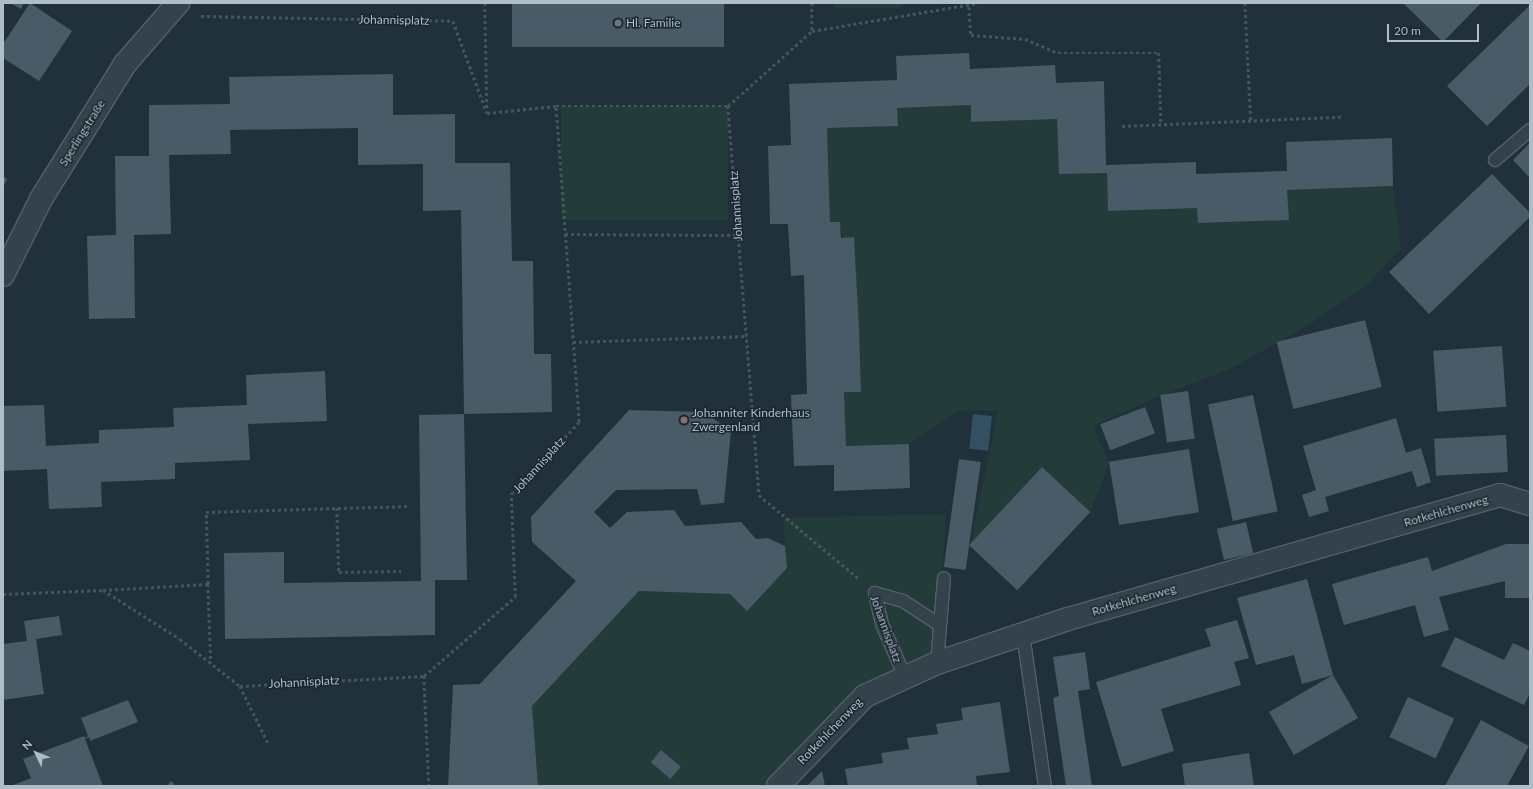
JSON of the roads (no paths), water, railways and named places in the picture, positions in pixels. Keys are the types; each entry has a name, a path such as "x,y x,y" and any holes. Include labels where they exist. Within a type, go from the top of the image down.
{"street":[{"name":"Sperlingstraße","path":"3,275 41,199 125,64 173,9"},
{"name":"Rotkehlchenweg","path":"778,786 865,696 937,663 1023,634 1500,496 1530,504"}],"lane":[{"path":"1495,160 1530,130"},
{"path":"937,663 944,578"},
{"name":"Johannisplatz","path":"905,677 882,624 876,593 903,601 940,625"},
{"path":"1023,634 1045,786"}],"water":[{"path":"973,414 992,416 988,451 969,449"}],"place":[{"name":"Hl. Familie","path":"618,23"},
{"name":"Johanniter Kinderhaus Zwergenland","path":"684,420"}]}
